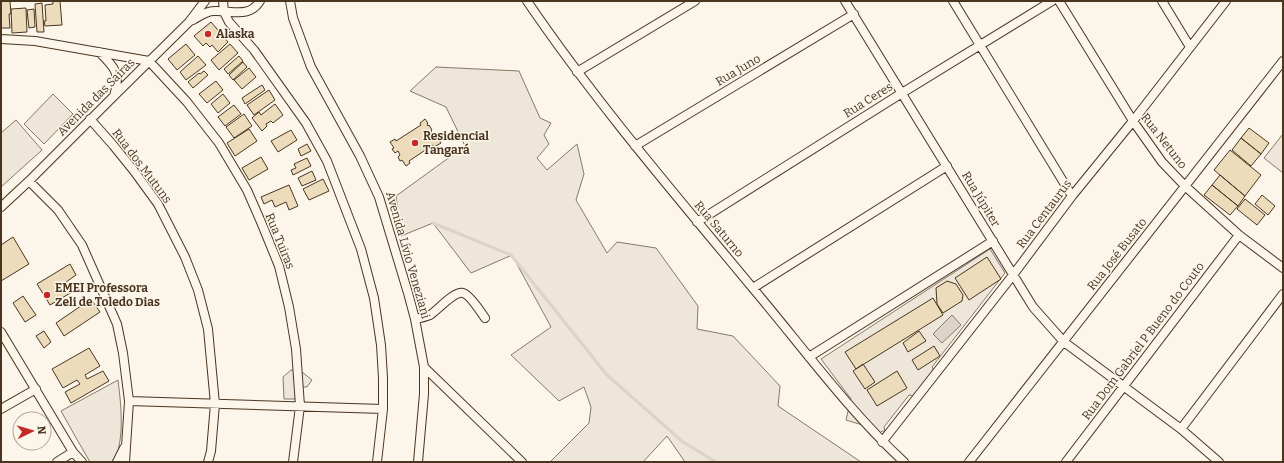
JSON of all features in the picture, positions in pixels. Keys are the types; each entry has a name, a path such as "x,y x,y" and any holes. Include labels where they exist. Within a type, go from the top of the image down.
{"street":[{"name":"Avenida das Sairas","path":"1,207 189,22 205,1"},
{"path":"223,1 224,12 229,22 254,50 306,123 327,161 361,249 374,298 381,345 383,378 378,462"},
{"path":"189,22 206,12 245,12 256,8 260,1"},
{"name":"Avenida Lívio Veneziani","path":"290,1 293,18 311,67 360,156 379,197 415,319 424,367 424,394 418,462"},
{"path":"577,72 696,1"},
{"name":"Rua Júpiter","path":"845,1 1033,307 1064,342 1181,429 1219,462"},
{"path":"953,1 1072,196"},
{"name":"Rua Ceres","path":"697,222 1052,1"},
{"name":"Rua Netuno","path":"1059,1 1132,121 1162,162 1185,186 1239,234 1283,268"},
{"path":"1162,1 1190,47"},
{"name":"Rua Centaurus","path":"882,442 1013,275 1072,196 1226,1"},
{"name":"Rua Saturno","path":"529,2 577,72 697,222 753,288 809,358 882,442 904,462"},
{"name":"Rua Juno","path":"636,146 854,14"},
{"path":"1,39 35,41 149,61"},
{"path":"99,52 113,66 116,72 117,80 114,96"},
{"name":"Rua Tuiras","path":"149,61 187,102 219,143 247,190 279,266 289,307 296,349 300,406 294,462"},
{"name":"Rua José Busato","path":"969,462 1283,61"},
{"name":"Rua dos Mutuns","path":"90,119 122,155 158,204 185,257 198,290 208,329 215,404 208,462"},
{"path":"753,288 947,166"},
{"path":"29,181 58,210 82,245 117,324 130,401 125,462"},
{"name":"Rua Dom Gabriel P Bueno do Couto","path":"1066,462 1239,234"},
{"path":"809,358 993,241"},
{"path":"415,319 428,316 452,296 459,293 463,293 468,296 485,318"},
{"path":"1181,429 1283,294"},
{"path":"1,332 73,452 82,462"},
{"path":"424,367 522,462"},
{"path":"1,409 36,389"},
{"path":"130,401 382,409"},
{"path":"117,462 126,443"},
{"path":"57,462 73,452"}],"shaded area":[{"path":"436,67 519,71 540,118 551,123 544,135 549,144 537,158 547,170 577,144 584,174 576,200 607,253 617,242 656,248 698,306 697,329 733,336 780,386 778,406 861,462 685,462 667,436 643,462 550,462 589,423 591,407 584,387 559,401 511,355 551,327 512,255 471,273 433,223 401,236 396,196 465,146 446,107 410,91"},
{"path":"53,94 73,114 44,144 24,124"},
{"path":"16,120 42,150 1,187 1,133"},
{"path":"1283,134 1283,173 1264,158"},
{"path":"990,249 1005,273 932,367 931,386 921,397 909,395 884,427 885,431 882,431 878,435 872,428 846,420 851,399 821,359"},
{"path":"952,315 961,325 942,343 933,334"},
{"path":"291,370 302,372 312,380 307,387 301,387 295,399 284,399 283,377"},
{"path":"118,380 121,432 120,443 114,462 90,462 61,411"}],"building":[{"path":"1,1 10,1 10,28 1,28"},
{"path":"53,1 60,1 62,25 45,26 45,5 53,4"},
{"path":"42,3 44,32 37,32 35,4"},
{"path":"26,8 27,32 12,33 11,9"},
{"path":"34,9 35,27 29,28 27,10"},
{"path":"211,22 228,42 218,52 212,45 210,47 206,43 203,46 194,36"},
{"path":"186,44 195,55 177,70 168,59"},
{"path":"230,44 238,53 219,70 211,60"},
{"path":"198,56 206,65 186,80 180,72"},
{"path":"239,56 243,61 228,74 224,69"},
{"path":"243,62 247,67 233,80 229,75"},
{"path":"249,68 256,77 242,89 234,80"},
{"path":"204,71 208,75 193,88 188,82"},
{"path":"216,81 223,90 207,103 199,94"},
{"path":"262,85 265,90 245,104 242,98"},
{"path":"269,90 275,100 254,115 247,105"},
{"path":"223,94 230,103 218,113 211,104"},
{"path":"275,104 283,115 273,123 271,121 266,124 267,126 262,131 252,118 259,112 261,115"},
{"path":"234,105 241,114 225,126 218,117"},
{"path":"244,114 252,126 234,138 226,127"},
{"name":"Residencial Tangará","path":"425,119 428,126 429,125 432,130 432,134 434,133 441,143 434,147 433,145 409,161 410,163 406,166 402,160 400,161 398,151 395,153 392,149 394,148 390,142 395,139 396,141 421,125 420,123"},
{"path":"1249,128 1269,143 1261,154 1241,138"},
{"path":"249,129 257,141 235,156 227,143"},
{"path":"291,130 297,140 278,152 271,141"},
{"path":"1241,138 1261,154 1251,166 1232,150"},
{"path":"307,144 311,151 301,156 298,149"},
{"path":"1230,150 1261,175 1245,196 1214,170"},
{"path":"261,157 268,169 249,180 242,168"},
{"path":"307,158 311,166 293,175 291,170 296,168 294,164"},
{"path":"312,171 316,180 302,186 298,178"},
{"path":"1220,175 1245,196 1238,206 1212,185"},
{"path":"323,179 329,191 309,200 303,189"},
{"path":"289,185 298,206 289,210 286,202 275,207 272,200 264,204 261,197"},
{"path":"1212,185 1238,206 1230,215 1204,195"},
{"path":"1262,195 1275,206 1268,215 1255,204"},
{"path":"1245,199 1265,215 1257,225 1237,209"},
{"path":"13,237 29,264 1,281 1,245"},
{"path":"987,257 1001,279 969,300 955,278"},
{"path":"70,264 76,275 66,282 72,292 50,305 37,284"},
{"path":"947,281 956,284 963,295 962,301 943,313 937,304 936,288"},
{"path":"23,296 36,315 25,322 13,303"},
{"path":"933,298 943,315 856,369 845,352"},
{"path":"91,299 100,312 64,336 56,323"},
{"path":"44,331 51,342 44,348 36,336"},
{"path":"919,331 926,341 908,352 903,343"},
{"path":"934,346 940,356 918,370 912,360"},
{"path":"89,348 100,366 85,375 87,379 103,371 109,381 71,403 65,392 80,384 77,380 63,388 52,369"},
{"path":"863,364 875,382 865,389 853,371"},
{"path":"897,371 907,388 877,406 867,390"}],"waterway":[{"path":"433,223 511,255 607,375 683,442 716,462"}],"place":[{"name":"Alaska","path":"208,34"},
{"name":"Residencial Tangará","path":"415,143"},
{"name":"EMEI Professora Zeli de Toledo Dias","path":"47,295"}]}
